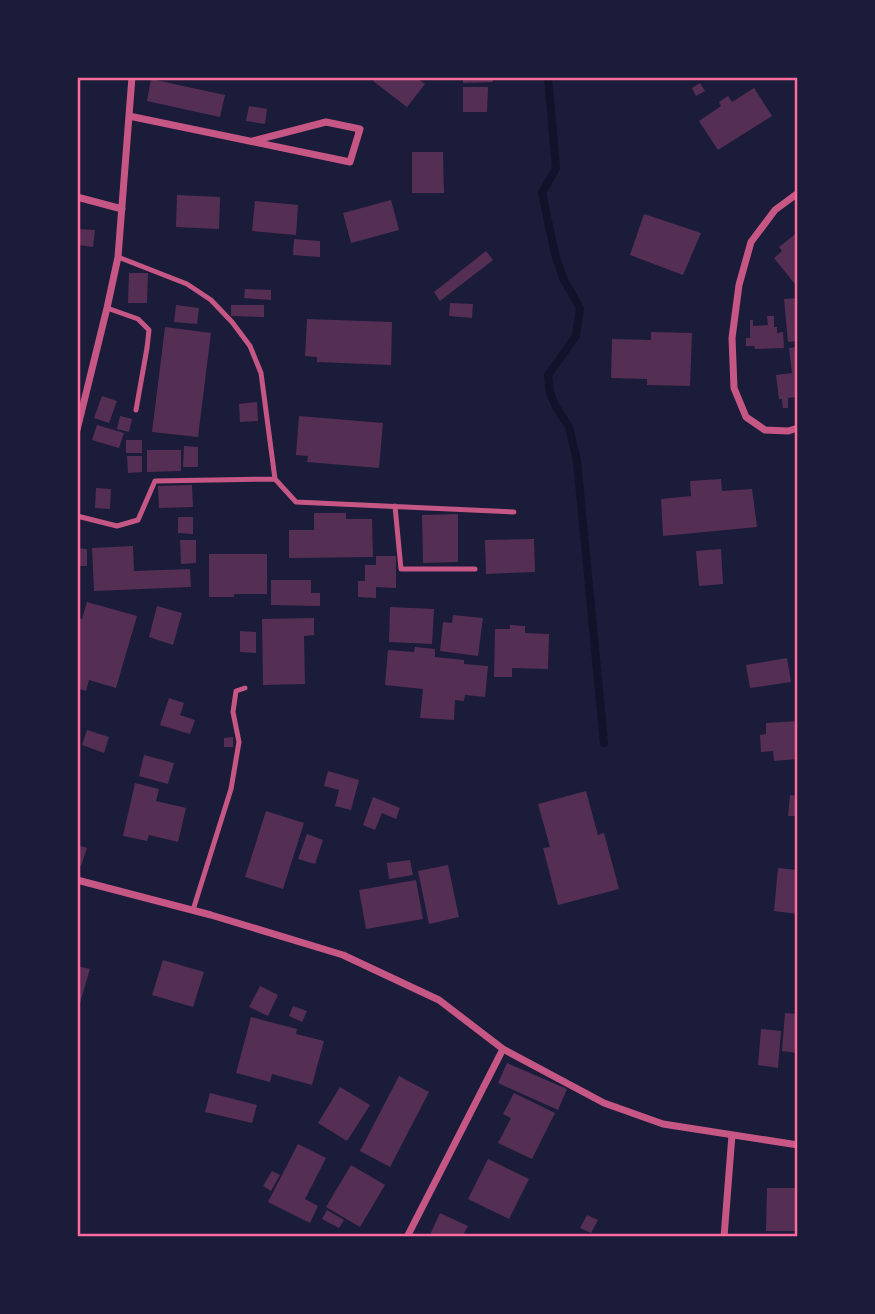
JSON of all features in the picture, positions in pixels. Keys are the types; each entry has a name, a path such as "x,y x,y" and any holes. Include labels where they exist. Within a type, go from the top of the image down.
{"street":[{"path":"77,430 118,257 132,77"},
{"path":"129,116 350,162 360,129 326,122 253,141"},
{"path":"798,193 775,210 751,242 739,285 732,338 734,388 746,417 765,430 788,431 798,428"},
{"path":"77,197 122,209"},
{"path":"77,880 193,910 343,954 439,1000 503,1049 604,1102 663,1125 798,1145"},
{"path":"407,1237 503,1049"},
{"path":"723,1237 732,1135"}],"lane":[{"path":"118,257 187,284 211,300 250,346 261,373 275,479 296,502 514,512"},
{"path":"107,308 138,319 149,330 135,410"},
{"path":"77,516 117,526 138,520 155,481 275,479"},
{"path":"395,506 401,569 475,569"},
{"path":"193,910 232,789 239,742 233,712 236,691 245,688"}],"building":[{"path":"376,77 416,77 425,84 407,107 373,81"},
{"path":"463,77 493,77 493,82 463,83"},
{"path":"151,79 225,95 220,117 147,101"},
{"path":"700,83 705,91 696,96 692,88"},
{"path":"463,87 488,87 487,112 463,112"},
{"path":"754,88 772,116 718,150 699,121 721,106 719,102 728,96 732,102"},
{"path":"249,106 267,109 265,124 246,121"},
{"path":"412,152 443,152 444,193 412,193"},
{"path":"177,195 220,197 219,229 176,227"},
{"path":"391,200 399,230 351,243 343,213"},
{"path":"255,201 298,205 296,235 252,231"},
{"path":"644,214 701,233 683,275 630,255"},
{"path":"80,229 95,230 93,247 78,245"},
{"path":"798,232 798,288 774,258 782,251 779,247"},
{"path":"294,239 320,241 320,257 293,255"},
{"path":"486,251 493,260 440,301 434,292"},
{"path":"129,273 148,273 147,303 128,303"},
{"path":"245,289 271,290 271,300 244,298"},
{"path":"798,298 798,341 788,342 784,299"},
{"path":"450,303 473,304 472,318 449,316"},
{"path":"176,305 199,308 197,324 174,322"},
{"path":"231,305 264,305 264,317 231,316"},
{"path":"767,316 774,316 777,333 783,332 784,348 755,349 754,346 746,346 746,338 750,338 750,320 753,320 753,326 768,325"},
{"path":"307,319 392,322 391,365 317,362 317,357 305,356"},
{"path":"165,327 211,333 198,437 152,432"},
{"path":"651,332 692,333 690,386 647,385 647,379 611,378 612,339 651,340"},
{"path":"798,347 798,397 788,398 788,408 783,408 776,375 792,373 789,348"},
{"path":"102,396 117,401 109,423 94,418"},
{"path":"257,402 258,421 240,422 239,404"},
{"path":"120,416 132,419 129,432 117,429"},
{"path":"299,416 383,423 379,468 307,462 308,456 296,455"},
{"path":"97,425 124,433 119,448 92,440"},
{"path":"126,440 142,440 142,453 126,453"},
{"path":"184,446 198,447 198,467 183,467"},
{"path":"147,450 181,450 181,471 147,472"},
{"path":"127,456 142,456 142,472 128,473"},
{"path":"721,479 722,491 752,489 757,527 663,536 661,499 691,496 690,481"},
{"path":"192,485 193,507 159,508 158,486"},
{"path":"96,488 111,489 110,509 95,508"},
{"path":"314,513 346,513 346,519 372,519 373,557 289,558 289,530 314,530"},
{"path":"458,514 458,562 423,563 422,515"},
{"path":"178,517 193,517 193,534 178,533"},
{"path":"534,539 535,572 486,574 485,540"},
{"path":"180,540 196,540 196,563 181,564"},
{"path":"133,546 134,571 190,569 191,587 94,591 92,548"},
{"path":"77,548 87,549 87,566 77,566"},
{"path":"721,549 723,584 699,586 696,551"},
{"path":"209,554 267,554 267,594 209,597"},
{"path":"376,556 396,556 396,588 376,587 376,598 358,597 358,581 365,581 365,565 376,565"},
{"path":"271,580 311,580 311,593 320,593 320,606 271,605"},
{"path":"87,602 137,616 116,688 89,680 86,691 77,688 77,618 82,619"},
{"path":"157,606 182,613 173,645 149,637"},
{"path":"390,607 434,609 432,644 389,642"},
{"path":"453,615 483,618 478,656 440,651 443,622 452,623"},
{"path":"314,618 314,635 304,636 305,684 263,685 262,619"},
{"path":"510,625 525,626 525,633 549,634 548,669 512,668 512,677 494,677 495,629 510,629"},
{"path":"240,631 256,632 256,653 240,652"},
{"path":"415,647 435,649 435,657 488,666 485,697 465,695 464,701 455,700 454,720 420,718 423,689 385,685 388,650 414,652"},
{"path":"787,658 791,682 750,688 746,665"},
{"path":"169,698 184,703 180,715 195,720 190,734 160,725"},
{"path":"798,721 798,759 774,761 773,751 761,752 760,735 766,734 766,723"},
{"path":"87,730 109,737 104,753 82,745"},
{"path":"233,737 233,747 224,747 224,738"},
{"path":"144,755 174,763 168,784 139,776"},
{"path":"328,771 359,780 351,810 335,806 339,790 324,786"},
{"path":"135,783 159,789 156,801 186,808 178,842 149,835 147,841 123,836"},
{"path":"586,791 598,835 604,833 619,889 558,905 543,848 550,847 538,804"},
{"path":"790,795 798,796 798,816 788,816"},
{"path":"373,797 400,808 396,819 382,813 375,830 363,825"},
{"path":"266,811 304,823 283,889 245,877"},
{"path":"307,834 323,840 315,864 298,859"},
{"path":"77,845 87,848 81,866 77,865"},
{"path":"410,860 413,875 389,879 387,863"},
{"path":"448,865 459,917 429,924 418,871"},
{"path":"778,868 798,870 798,914 774,911"},
{"path":"416,880 423,919 366,929 359,890"},
{"path":"163,960 204,972 193,1007 152,995"},
{"path":"77,966 90,969 80,1003 77,1002"},
{"path":"260,986 278,995 268,1016 249,1007"},
{"path":"293,1006 307,1011 302,1022 289,1016"},
{"path":"785,1013 798,1014 798,1053 782,1051"},
{"path":"251,1017 297,1029 296,1034 324,1041 312,1085 272,1074 270,1082 236,1073"},
{"path":"761,1029 781,1031 778,1068 758,1065"},
{"path":"507,1063 567,1089 558,1110 498,1083"},
{"path":"399,1076 429,1092 390,1167 360,1151"},
{"path":"340,1087 370,1105 347,1141 318,1123"},
{"path":"210,1093 257,1105 252,1123 205,1112"},
{"path":"514,1093 555,1113 532,1159 498,1143 511,1118 503,1114"},
{"path":"298,1144 326,1158 305,1199 318,1206 310,1223 268,1202"},
{"path":"488,1159 529,1179 509,1219 468,1199"},
{"path":"351,1165 385,1185 360,1227 326,1207"},
{"path":"272,1171 280,1175 271,1191 263,1186"},
{"path":"767,1188 798,1188 798,1231 766,1231"},
{"path":"327,1210 344,1220 339,1228 322,1219"},
{"path":"440,1213 468,1226 462,1237 429,1237"},
{"path":"587,1215 598,1220 591,1233 580,1228"}],"waterway":[{"path":"548,77 556,168 542,193 555,254 563,278 580,308 576,336 548,375 550,393 569,427 577,461 604,743"}]}
